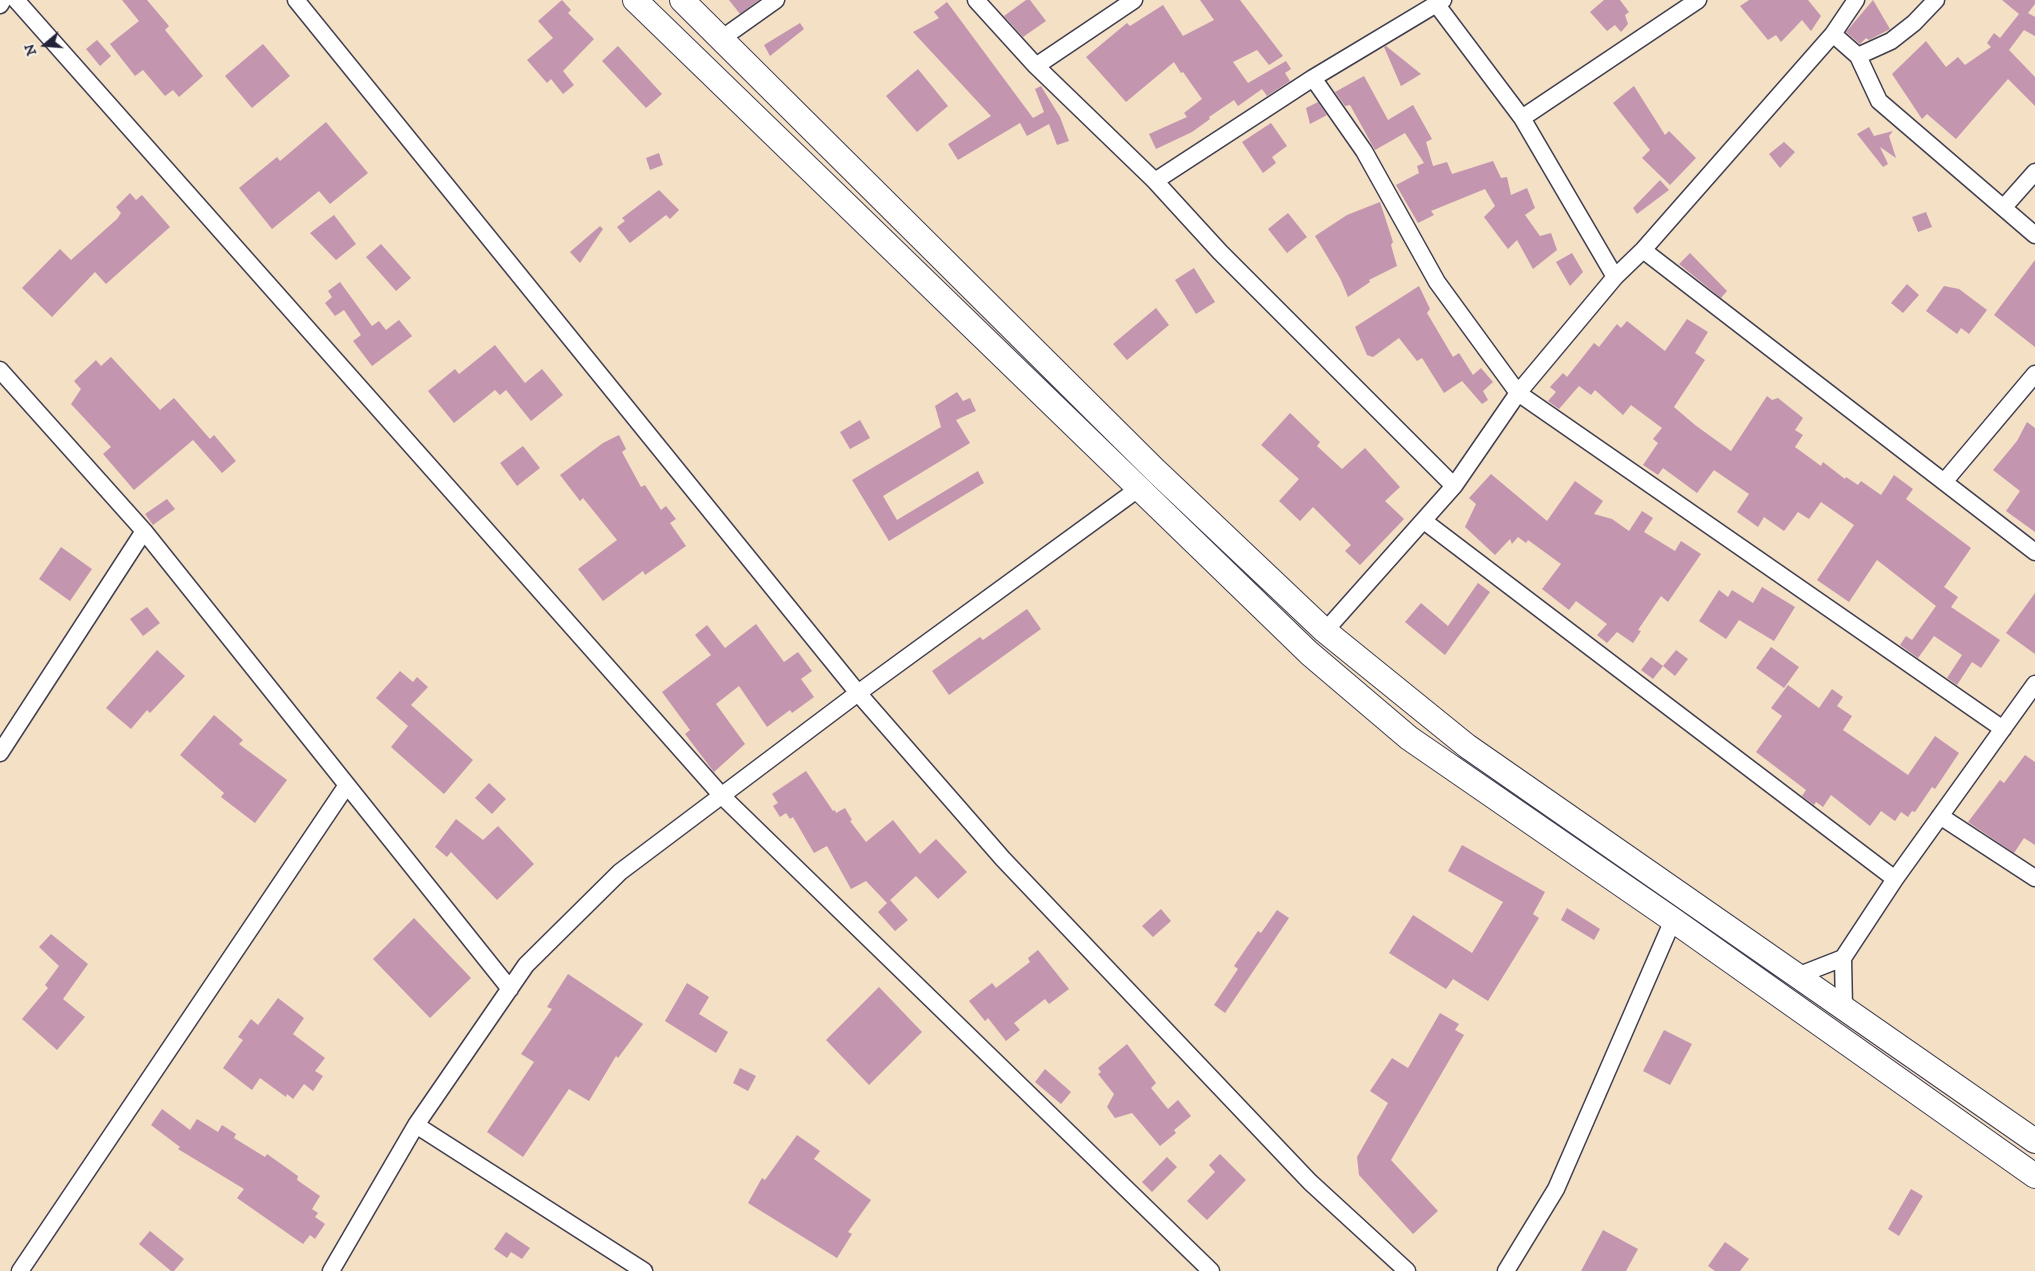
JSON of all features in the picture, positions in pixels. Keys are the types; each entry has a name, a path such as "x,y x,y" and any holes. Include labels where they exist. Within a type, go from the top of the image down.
{"main road":[{"path":"635,0 1309,653 1408,738 1673,920 2035,1176"},
{"path":"682,0 1182,495 1325,631 1467,746 2031,1139 2013,1160"},
{"path":"1167,515 1182,495"}],"street":[{"path":"0,6 3,0"},
{"path":"16,0 722,796 1211,1271"},
{"path":"296,0 858,693 1004,859 1310,1182 1407,1271"},
{"path":"721,40 776,0"},
{"path":"976,0 1036,66 1155,181 1220,252 1454,486"},
{"path":"1036,66 1134,0"},
{"path":"1522,118 1698,0"},
{"path":"1325,631 1454,486 1518,393 1615,277 1643,250 1833,34 1856,0"},
{"path":"1858,56 1891,41 1914,24 1936,0"},
{"path":"1155,181 1313,78 1440,2 1522,118 1615,277"},
{"path":"1833,34 1858,56 1878,101 2035,235"},
{"path":"1313,78 1364,151 1437,282 1518,393 2003,729"},
{"path":"2004,207 2035,172"},
{"path":"1643,250 2035,552"},
{"path":"0,370 144,531 510,989"},
{"path":"1944,482 2035,374"},
{"path":"331,1271 416,1124 526,965 620,872 858,693 1138,488"},
{"path":"1424,520 1895,879"},
{"path":"0,753 144,531"},
{"path":"1797,976 1842,958 1895,879 2035,684"},
{"path":"20,1271 347,785"},
{"path":"1940,816 2035,878"},
{"path":"1506,1271 1556,1189 1673,920"},
{"path":"1842,958 1844,1008"},
{"path":"416,1124 644,1271"}],"building":[{"path":"122,0 147,0 169,26 165,30 203,76 179,97 173,90 165,96 143,70 135,76 110,44 139,21"},
{"path":"562,0 571,10 568,13 594,39 563,71 574,85 563,94 551,79 547,83 527,60 553,38 538,21"},
{"path":"729,0 759,0 740,14"},
{"path":"1026,0 1030,0 1046,21 1023,37 1004,16"},
{"path":"1200,0 1240,0 1283,56 1269,65 1257,50 1233,62 1248,83 1286,61 1291,69 1285,73 1290,81 1267,96 1262,89 1238,106 1234,100 1209,117 1210,119 1192,132 1156,149 1149,134 1187,117 1184,113 1202,99 1183,72 1181,73 1174,62 1126,102 1086,57 1127,23 1130,26 1163,5 1183,36 1214,20"},
{"path":"1604,0 1620,0 1629,12 1625,15 1628,24 1621,32 1615,25 1607,31 1590,12"},
{"path":"1749,0 1808,0 1821,16 1811,31 1802,20 1781,42 1776,35 1768,40 1740,6"},
{"path":"1873,0 1890,29 1869,40 1866,38 1860,44 1846,32"},
{"path":"2002,0 2035,0 2035,4 2028,13 2035,17 2035,36 2024,30 2009,50 2035,77 2035,106 2008,79 1956,139 1927,114 1922,119 1892,74 1926,41 1946,67 1958,57 1965,65 1991,47 1987,43 1994,33 2000,38 2019,14"},
{"path":"947,2 1033,118 1044,112 1035,89 1041,86 1060,117 1069,141 1057,145 1049,124 1027,136 1020,123 958,160 948,144 991,116 913,32 939,18 934,12"},
{"path":"800,23 804,29 770,56 764,45"},
{"path":"97,40 111,56 100,66 86,49"},
{"path":"263,44 290,76 252,108 225,76"},
{"path":"618,46 662,94 646,108 602,61"},
{"path":"1386,46 1421,74 1401,86 1384,47"},
{"path":"918,69 948,106 917,132 886,96"},
{"path":"1364,76 1388,120 1413,105 1432,139 1426,142 1433,166 1447,162 1452,174 1493,161 1501,178 1507,177 1511,195 1527,188 1535,208 1525,215 1540,236 1551,233 1557,250 1533,269 1517,240 1508,249 1484,217 1495,206 1485,189 1431,211 1434,215 1418,223 1396,185 1419,173 1417,166 1424,163 1405,133 1375,150 1350,105 1345,106 1335,92"},
{"path":"1634,86 1665,135 1669,131 1696,158 1670,185 1642,158 1650,150 1613,103"},
{"path":"1318,102 1327,115 1310,124 1306,108"},
{"path":"326,122 368,173 330,204 319,191 272,229 239,188 277,157 280,161"},
{"path":"1271,123 1287,146 1272,157 1276,163 1263,173 1242,142"},
{"path":"1869,127 1874,136 1893,131 1889,136 1896,158 1880,147 1888,164 1883,167 1857,134"},
{"path":"1784,142 1795,152 1780,168 1769,154"},
{"path":"659,153 663,165 650,170 646,158"},
{"path":"1660,180 1669,190 1637,214 1633,208"},
{"path":"659,190 679,210 670,219 666,215 630,243 617,227 625,221 622,218"},
{"path":"130,193 136,200 142,195 170,227 106,284 95,272 52,317 22,288 60,249 71,260 117,219 121,213 116,207"},
{"path":"1380,202 1393,242 1391,245 1397,266 1369,280 1370,282 1348,297 1340,278 1315,236 1347,215"},
{"path":"1926,212 1932,227 1918,232 1912,217"},
{"path":"1288,213 1307,237 1287,253 1268,229"},
{"path":"334,215 356,244 336,260 310,233"},
{"path":"600,226 603,229 580,263 570,252"},
{"path":"381,244 411,278 396,291 366,257"},
{"path":"1572,253 1583,272 1570,286 1556,262"},
{"path":"1690,253 1727,291 1721,298 1679,264"},
{"path":"2035,260 2035,347 1994,315"},
{"path":"1194,268 1215,302 1196,314 1175,280"},
{"path":"340,282 372,326 379,321 386,330 399,320 412,336 372,366 353,341 361,335 344,310 335,316 325,303 332,297 328,291"},
{"path":"1907,284 1919,295 1903,313 1891,303"},
{"path":"1419,286 1430,309 1427,313 1453,357 1459,353 1473,375 1481,368 1493,382 1483,391 1488,400 1482,404 1462,381 1444,393 1422,358 1417,361 1399,338 1373,357 1367,355 1355,327"},
{"path":"1944,286 1959,289 1987,310 1969,334 1961,328 1957,334 1926,311"},
{"path":"1156,308 1169,325 1127,360 1113,344"},
{"path":"1687,319 1708,332 1695,353 1705,360 1674,407 1695,425 1731,451 1767,396 1772,400 1778,398 1803,418 1795,430 1803,435 1795,447 1821,466 1823,462 1845,479 1846,477 1858,485 1861,481 1881,495 1894,475 1913,489 1906,499 1971,548 1944,587 1958,597 1951,607 2000,640 1981,668 1972,662 1957,685 1947,678 1962,655 1934,636 1918,658 1900,645 1906,636 1912,640 1936,606 1877,560 1849,602 1817,580 1854,525 1821,502 1809,519 1798,512 1784,531 1764,517 1758,527 1737,512 1749,494 1714,470 1697,493 1663,468 1658,475 1643,465 1658,443 1653,439 1662,428 1631,405 1623,415 1595,390 1591,395 1579,386 1559,409 1548,401 1556,392 1550,387 1563,373 1567,377 1594,343 1599,347 1617,324 1621,328 1627,321 1665,351"},
{"path":"495,345 525,383 542,369 563,395 531,421 506,390 500,395 495,390 454,423 428,391 455,369 459,374"},
{"path":"111,357 160,410 174,398 210,439 214,435 236,461 222,473 193,440 134,490 103,454 111,447 71,404 81,389 74,381 96,360 101,366"},
{"path":"957,392 963,401 970,398 976,411 956,420 970,443 883,496 897,520 978,471 984,483 889,541 852,480 941,427 935,406"},
{"path":"1290,413 1320,442 1317,446 1342,469 1365,448 1400,487 1385,501 1404,519 1360,565 1345,551 1351,545 1313,507 1300,521 1279,501 1299,479 1261,445"},
{"path":"860,420 870,438 850,449 840,432"},
{"path":"2027,422 2035,428 2035,532 2006,511 2020,491 1993,470 2017,441"},
{"path":"619,435 626,449 622,452 641,487 645,485 661,510 666,506 676,519 670,523 686,546 645,575 643,571 603,601 578,569 617,540 583,498 580,501 560,475 603,443"},
{"path":"523,446 540,468 517,486 500,463"},
{"path":"1491,474 1547,521 1575,481 1603,501 1594,514 1612,519 1629,531 1642,511 1653,518 1644,532 1675,551 1681,541 1701,554 1668,602 1661,596 1638,630 1641,631 1633,643 1617,632 1607,643 1597,635 1607,624 1576,601 1569,610 1542,589 1561,564 1528,540 1526,543 1518,537 1512,544 1510,539 1495,555 1465,527 1476,504 1469,498"},
{"path":"167,499 175,509 153,525 145,514"},
{"path":"61,547 92,569 70,601 39,579"},
{"path":"1478,583 1490,592 1445,655 1405,622 1421,603 1448,626"},
{"path":"1762,587 1795,607 1774,641 1739,620 1726,639 1699,621 1719,590 1728,597 1732,590 1753,603"},
{"path":"2035,593 2035,654 2006,633"},
{"path":"147,607 160,623 143,636 130,619"},
{"path":"1027,609 1041,629 949,695 932,671 980,637 983,640"},
{"path":"756,624 784,662 798,652 812,671 801,679 814,697 792,713 790,710 767,727 739,686 716,704 745,744 714,772 685,734 690,730 662,692 711,655 695,635 707,625 725,648"},
{"path":"1771,647 1799,667 1784,688 1756,668"},
{"path":"157,650 185,676 150,713 147,710 131,729 106,708"},
{"path":"1676,650 1688,659 1675,676 1663,666"},
{"path":"1651,657 1663,666 1653,679 1641,670"},
{"path":"400,671 413,682 417,677 428,687 411,705 473,760 444,794 391,747 408,726 376,698"},
{"path":"1788,685 1819,708 1832,689 1843,697 1837,706 1852,716 1843,730 1908,775 1935,736 1959,753 1935,789 1932,787 1915,812 1912,811 1908,817 1901,812 1895,821 1881,811 1870,826 1831,795 1823,807 1816,802 1814,805 1802,796 1806,790 1756,752 1782,716 1771,708"},
{"path":"214,715 243,740 239,744 287,780 255,823 221,797 224,793 180,755"},
{"path":"2025,755 2035,762 2035,845 2024,838 2014,853 1968,822 2000,780 2004,783"},
{"path":"806,771 833,811 835,810 836,813 845,808 852,820 850,821 866,842 893,820 920,854 936,839 967,872 938,899 916,876 887,903 866,881 851,889 827,846 814,853 793,817 790,819 786,813 780,817 773,806 778,803 772,794"},
{"path":"489,783 506,799 492,814 475,798"},
{"path":"456,819 483,840 498,826 534,864 497,900 451,852 447,857 435,847"},
{"path":"1462,845 1545,892 1533,914 1539,918 1488,1001 1453,979 1446,989 1389,953 1413,915 1472,953 1503,902 1448,871"},
{"path":"890,900 908,920 895,931 878,912"},
{"path":"1567,908 1600,929 1594,940 1561,920"},
{"path":"1161,909 1171,921 1153,937 1142,926"},
{"path":"1277,910 1289,918 1225,1013 1214,1005 1238,969 1234,966 1258,931 1261,933"},
{"path":"414,918 471,978 430,1018 373,959"},
{"path":"51,934 88,964 63,999 85,1017 57,1050 22,1019 48,988 45,985 59,966 39,947"},
{"path":"1038,950 1069,989 1049,1004 1045,999 1014,1023 1020,1030 1006,1041 988,1018 985,1021 969,1001 992,983 996,988 1030,962 1028,958"},
{"path":"568,974 643,1024 618,1058 616,1056 589,1101 569,1089 523,1157 487,1132 534,1062 521,1054 552,1009 547,1007"},
{"path":"687,983 709,997 699,1014 728,1032 716,1053 665,1021"},
{"path":"879,987 922,1032 869,1085 826,1040"},
{"path":"278,998 304,1018 293,1034 325,1058 315,1071 323,1076 313,1091 304,1084 293,1099 287,1094 286,1097 260,1078 252,1090 223,1068 243,1040 238,1037 251,1019 258,1025"},
{"path":"1440,1013 1459,1024 1455,1030 1464,1035 1391,1160 1438,1211 1413,1234 1359,1175 1357,1157 1388,1103 1370,1091 1392,1058 1408,1068"},
{"path":"1664,1030 1692,1044 1670,1085 1643,1071"},
{"path":"1127,1044 1156,1083 1151,1088 1168,1109 1178,1100 1191,1116 1174,1130 1176,1133 1160,1146 1132,1113 1115,1118 1107,1107 1114,1094 1098,1074 1101,1072 1098,1068"},
{"path":"740,1068 756,1076 748,1091 733,1083"},
{"path":"1045,1069 1071,1092 1061,1104 1035,1082"},
{"path":"162,1109 190,1130 197,1119 218,1132 222,1125 236,1134 234,1138 265,1157 267,1154 298,1176 297,1180 320,1196 312,1209 318,1213 315,1217 325,1224 315,1239 310,1235 303,1244 237,1198 244,1189 178,1149 180,1147 151,1125"},
{"path":"797,1135 820,1151 814,1159 871,1200 848,1232 852,1234 837,1258 748,1203 762,1178 765,1180"},
{"path":"1220,1154 1246,1180 1207,1220 1187,1201 1215,1172 1209,1165"},
{"path":"1167,1157 1177,1167 1152,1192 1142,1182"},
{"path":"1911,1189 1923,1196 1899,1236 1888,1229"},
{"path":"1603,1230 1638,1249 1626,1271 1581,1271"},
{"path":"150,1231 184,1259 174,1271 171,1271 139,1244"},
{"path":"506,1232 530,1248 522,1259 511,1252 507,1258 494,1249"},
{"path":"1725,1242 1749,1259 1740,1271 1715,1271 1708,1266"}]}
